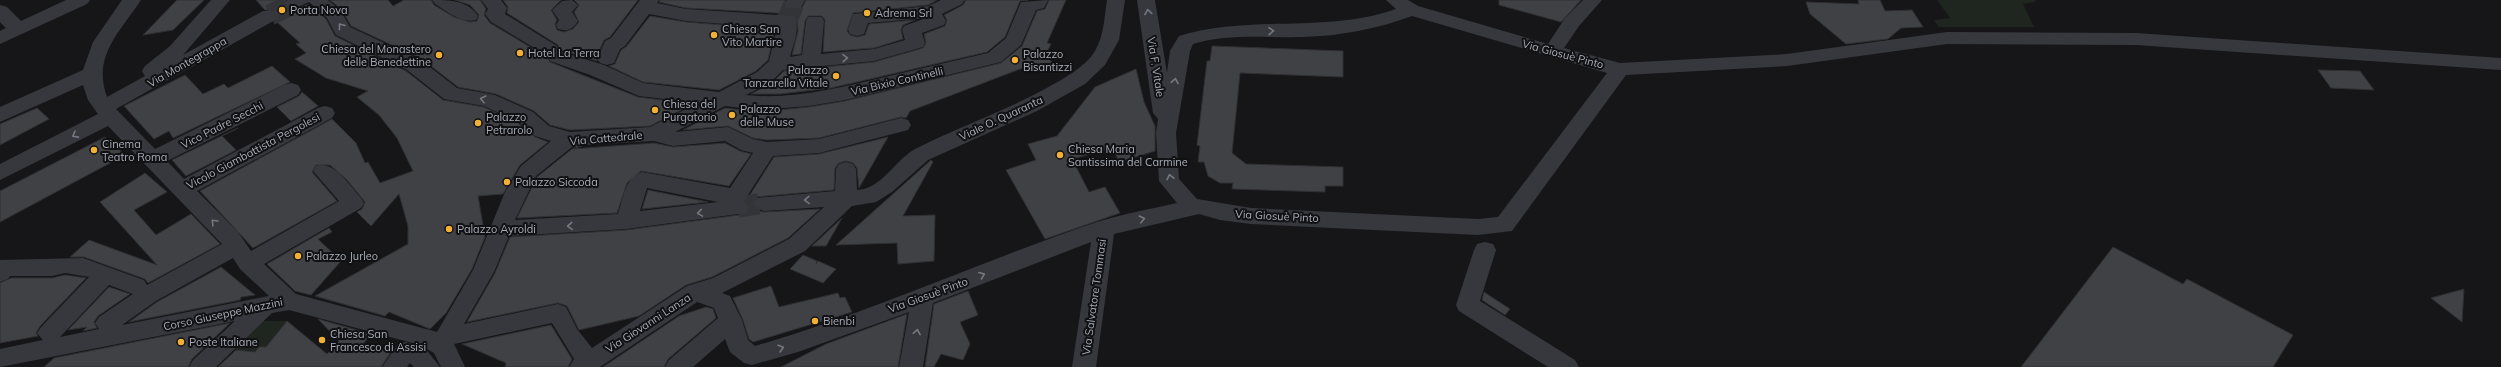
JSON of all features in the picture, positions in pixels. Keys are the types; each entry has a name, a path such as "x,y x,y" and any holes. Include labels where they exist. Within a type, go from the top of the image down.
{"street":[{"path":"0,38 81,0"},
{"path":"132,0 98,49 90,74 104,107 181,190 230,238 242,255 289,301"},
{"path":"0,173 104,107 153,70 177,50 221,0"},
{"path":"441,0 469,16"},
{"path":"858,24 932,12 956,0"},
{"name":"Via Bixio Continelli","path":"491,1 498,8 494,14 498,18 553,54 597,70 639,89 758,103 809,99 845,93 979,62 999,55 1014,41 1028,6 1037,4 1039,0"},
{"name":"Viale O. Quaranta","path":"764,203 869,197 885,187 921,155 1030,106 1078,79 1098,61 1110,40 1116,0"},
{"name":"Via F. Vitale","path":"1146,0 1166,133"},
{"name":"Via Giosuè Pinto","path":"695,292 722,302 731,320 738,345 747,362 790,345 923,298 1104,228 1199,206 1220,212 1251,216 1478,227 1504,225 1620,69 1552,52 1411,10 1395,0"},
{"path":"1552,52 1572,22 1593,0"},
{"path":"329,3 343,31 360,41 414,65 451,94 488,100 526,117 542,131 568,139"},
{"path":"607,59 612,45 618,42 648,4 686,15 791,12 778,64 874,55 916,44 910,30 938,21 932,12"},
{"path":"565,25 569,20 561,10 569,5"},
{"path":"1193,208 1170,181 1166,133 1180,51 1186,40 1205,33 1319,30 1386,19 1411,10"},
{"path":"0,11 18,29"},
{"name":"Via Montegrappa","path":"104,107 270,15"},
{"path":"810,60 815,21"},
{"path":"1620,69 1682,68 1787,60 1947,38 2136,39 2501,64"},
{"name":"Via Cattedrale","path":"444,342 483,272 500,229 528,171 568,139 653,134 764,77 778,64"},
{"path":"0,115 90,74"},
{"name":"Vico Padre Secchi","path":"153,159 291,90"},
{"name":"Vicolo Giambattista Pergolesi","path":"181,190 325,113"},
{"path":"653,134 665,139 728,134 748,145 767,149 819,146 901,125"},
{"path":"500,229 626,221 733,204 767,149"},
{"path":"846,169 846,199"},
{"path":"107,323 148,294 242,255 353,203 323,171"},
{"path":"626,221 637,187 642,180 733,204"},
{"name":"Via Giovanni Lanza","path":"585,365 695,292 720,285 797,244 846,199"},
{"name":"Via Salvatore Tommasi","path":"1084,367 1104,228"},
{"path":"1486,250 1467,305 1567,367"},
{"path":"2,270 52,268 65,265 83,266 136,286"},
{"path":"49,332 106,274"},
{"path":"911,367 923,298"},
{"name":"Corso Giuseppe Mazzini","path":"0,358 289,301 444,342"},
{"path":"201,367 264,307"},
{"path":"453,367 444,342 558,313 585,365"},
{"path":"676,367 731,320"},
{"path":"394,367 406,351 417,354 428,367"}],"shaded area":[{"path":"1937,0 2035,0 2036,2 2023,4 2034,27 1939,27 1934,20 1950,18"},
{"path":"259,321 287,321 266,347 259,347 255,352 232,349"}],"building":[{"path":"177,0 204,0 173,30 143,35"},
{"path":"256,0 285,0 284,3 287,8 294,10 309,4 326,19 335,36 406,71 443,100 484,107 518,123 535,137 548,142 520,165 503,194 478,196 485,237 472,269 446,313 430,329 389,312 385,316 315,296 408,244 408,226 399,194 371,226 357,212 362,209 365,202 347,180 330,165 316,165 312,172 337,201 253,248 200,191 332,119 356,143 365,163 368,162 380,183 413,171 397,138 379,115 357,97 368,91 326,78 295,59 306,53 296,44 300,43 276,21 280,16 278,10 265,10"},
{"path":"330,0 388,0 393,6 404,0 431,0 434,5 454,17 470,22 477,21 479,15 470,5 455,0 480,0 486,9 484,15 490,23 547,57 550,62 638,97 693,104 650,126 570,130 550,125 534,111 496,94 458,87 422,59 351,26 342,10"},
{"path":"503,0 561,0 551,10 557,20 555,24 557,30 564,32 573,29 579,22 574,12 579,5 574,0 638,0 610,37 604,40 596,58 597,61 560,50 558,45 507,13 508,7"},
{"path":"660,0 785,0 784,5 787,10 801,10 806,0 937,0 928,5 853,13 847,31 850,35 857,37 865,35 869,24 915,20 903,25 901,30 903,39 874,48 823,52 825,20 822,16 808,16 805,21 801,54 792,55 798,31 797,20 794,14 686,8 659,2"},
{"path":"966,0 1028,0 1020,1 1005,37 987,52 831,88 780,94 751,94 772,83 784,71 874,62 923,48 926,43 924,34 945,26 947,20 944,15 963,5"},
{"path":"1049,0 1066,0 1047,43 1051,44 1046,54 1053,64 1045,69 1038,70 1028,66 910,111 906,118 901,117 819,138 767,140 753,138 728,126 683,130 725,108 758,112 809,107 845,101 1001,63 1022,46 1037,11 1045,9"},
{"path":"1499,0 1581,0 1561,22 1499,5"},
{"path":"1858,0 1880,0 1885,11 1912,10 1923,27 1901,28 1888,39 1846,44 1810,14 1806,2 1859,4"},
{"path":"650,16 686,22 775,29 768,60 756,71 719,90 643,82 609,66 615,64 621,50 626,47"},
{"path":"1212,46 1343,51 1343,77 1240,73 1232,153 1246,164 1343,167 1343,186 1325,186 1325,192 1232,189 1233,183 1220,183 1208,176 1204,162 1198,162 1200,146 1197,145 1207,61 1210,61"},
{"path":"272,66 290,82 173,138 169,131 154,139 124,106 185,75 203,94 224,84 228,88"},
{"name":"Chiesa Maria Santissima del Carmine","path":"1136,69 1144,102 1155,126 1155,151 1119,162 1113,148 1072,159 1089,192 1105,187 1120,213 1045,239 1006,170 1036,160 1028,144 1057,136 1095,87"},
{"path":"2318,70 2360,71 2374,90 2331,88"},
{"path":"302,92 318,106 291,121 277,107 299,96"},
{"path":"37,108 49,119 0,145 0,124"},
{"path":"238,128 222,136 236,150 186,176 172,160"},
{"path":"105,137 125,155 0,222 0,191"},
{"path":"888,137 859,188 857,168 853,163 846,161 839,163 835,168 834,190 755,197 752,204 755,209 763,212 820,209 788,238 712,277 686,285 639,316 579,330 567,306 558,303 467,322 495,273 510,237 626,230 746,214 750,208 746,201 774,157 819,154"},
{"path":"654,143 673,147 725,143 740,151 751,154 729,186 641,171 627,183 617,213 517,218 537,177 572,149"},
{"path":"931,160 933,162 903,216 935,215 934,261 898,264 897,243 836,245"},
{"path":"145,173 167,192 134,210 156,235 191,214 220,244 148,283 145,279 84,257 70,257 89,240 157,265 100,202"},
{"path":"648,190 708,202 642,209"},
{"path":"842,218 826,246 812,246"},
{"path":"329,228 332,232 318,239 341,261 311,295 295,291 267,264"},
{"path":"2113,247 2183,284 2187,279 2293,335 2273,367 2021,367"},
{"path":"803,255 817,261 816,264 818,261 836,269 823,283 790,269"},
{"path":"221,267 255,295 241,297 240,300 129,322 157,302"},
{"path":"65,275 86,278 40,326 36,333 38,336 0,343 0,283 11,278 52,278"},
{"path":"771,286 779,307 838,293 840,298 845,297 852,312 753,342 749,339 743,320 733,298"},
{"path":"109,287 130,294 98,316 94,322 97,328 83,331 87,327 68,330"},
{"path":"2464,289 2462,322 2431,298"},
{"path":"968,291 978,315 960,322 970,344 963,360 941,354 934,367 925,367 934,304"},
{"path":"1484,292 1510,309 1505,315 1482,300"},
{"path":"706,307 713,309 716,318 668,359 664,367 603,367 679,316"},
{"path":"907,314 898,367 781,367 826,344"},
{"name":"Chiesa San Francesco di Assisi","path":"318,319 371,334 363,344 393,349 381,367 218,367 236,350 255,352 259,347 266,347 287,321 327,354 339,341"},
{"path":"230,323 192,359 188,367 44,367 54,358"},
{"path":"551,325 572,359 568,367 505,367 506,363 462,344"}],"tunnel":[{"path":"270,15 294,3"},
{"path":"787,20 794,4"},
{"path":"738,207 764,203"}],"place":[{"name":"Porta Nova","path":"282,10"},
{"name":"Adrema Srl","path":"867,13"},
{"name":"Chiesa San Vito Martire","path":"714,35"},
{"name":"Hotel La Terra","path":"520,53"},
{"name":"Chiesa del Monastero delle Benedettine","path":"439,55"},
{"name":"Palazzo Bisantizzi","path":"1015,60"},
{"name":"Palazzo Tanzarella Vitale","path":"836,76"},
{"name":"Chiesa del Purgatorio","path":"655,110"},
{"name":"Palazzo delle Muse","path":"732,115"},
{"name":"Palazzo Petrarolo","path":"478,123"},
{"name":"Cinema Teatro Roma","path":"94,150"},
{"name":"Chiesa Maria Santissima del Carmine","path":"1060,155"},
{"name":"Palazzo Siccoda","path":"507,182"},
{"name":"Palazzo Ayroldi","path":"449,229"},
{"name":"Palazzo Jurleo","path":"298,256"},
{"name":"Bienbi","path":"815,321"},
{"name":"Chiesa San Francesco di Assisi","path":"322,340"},
{"name":"Poste Italiane","path":"181,342"}]}
